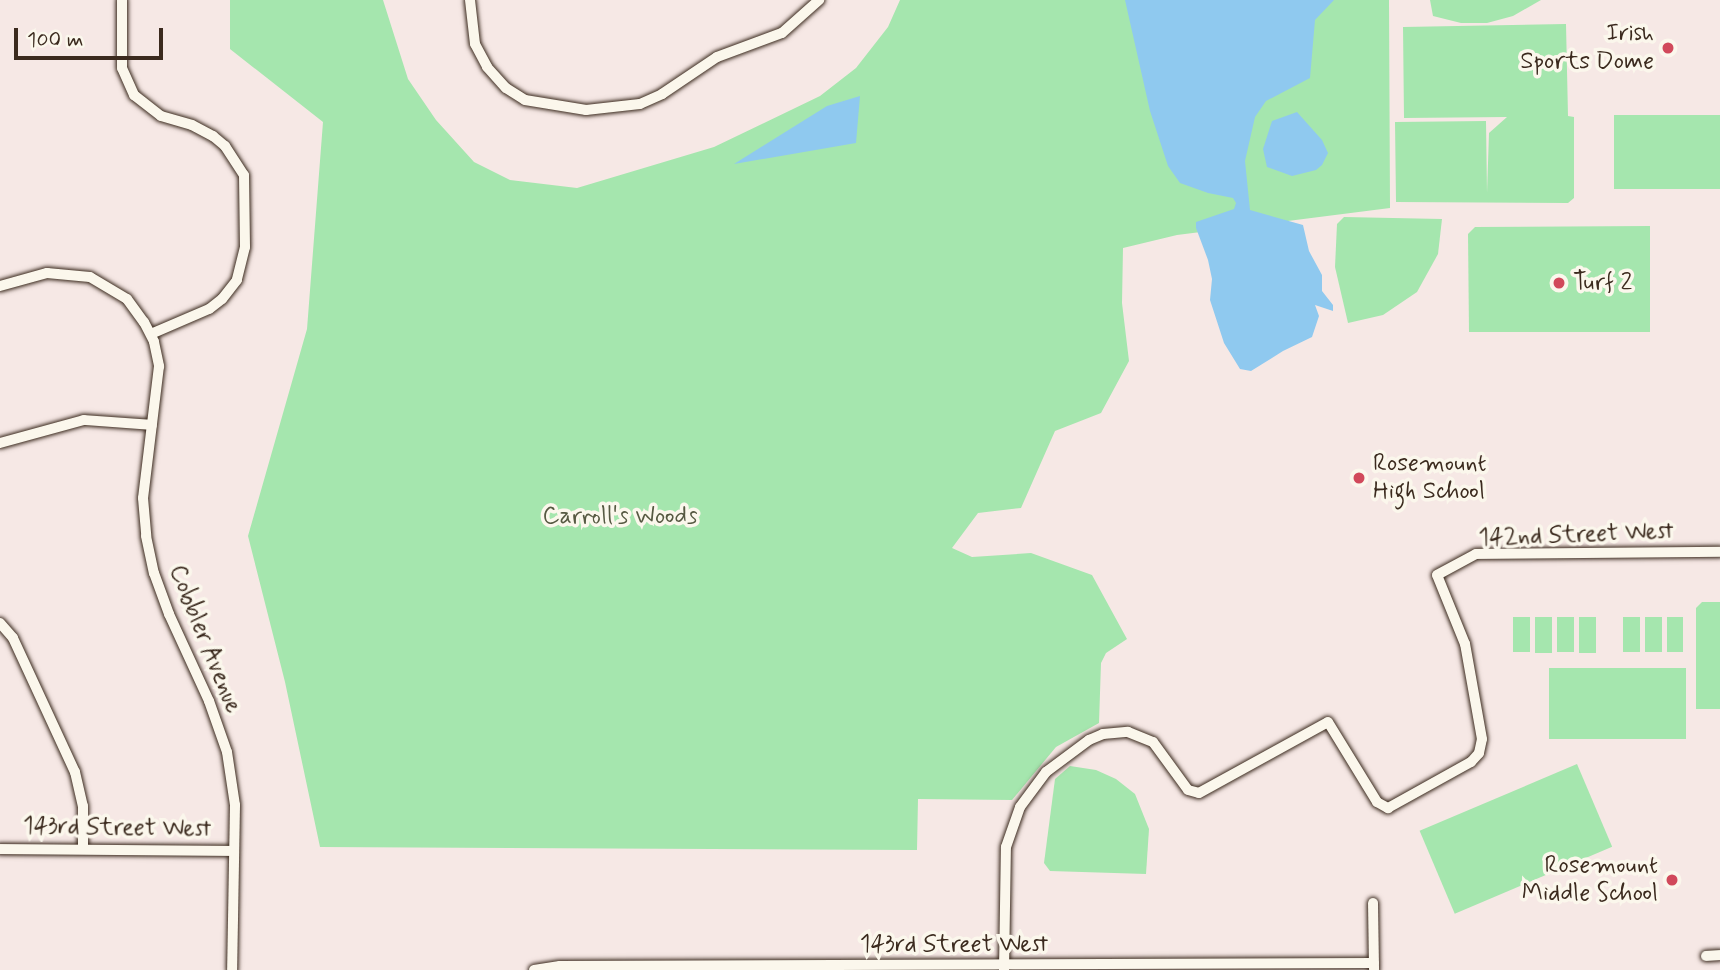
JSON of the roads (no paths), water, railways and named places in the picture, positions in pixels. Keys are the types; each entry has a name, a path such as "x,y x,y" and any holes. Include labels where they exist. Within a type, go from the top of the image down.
{"street":[{"path":"122,0 122,68 134,95 160,116 192,125 213,136 225,146 244,175 244,256 232,287 209,309 151,334"},
{"path":"470,0 475,44 487,67 506,88 525,100 586,110 616,109 651,99 717,57 782,33 819,0"},
{"name":"Cobbler Avenue","path":"0,286 47,272 90,277 127,299 151,334 159,366 143,498 146,536 153,573 209,701 227,751 234,805 232,970"},
{"path":"0,443 84,420 152,425"},
{"name":"142nd Street West","path":"1004,968 1006,847 1020,807 1046,772 1062,758 1103,734 1128,732 1153,742 1188,790 1199,793 1328,722 1377,802 1388,808 1471,762 1479,752 1482,739 1465,644 1437,575 1476,554 1720,552"},
{"path":"0,623 13,638 75,772 83,806 83,848"},
{"name":"143rd Street West","path":"0,849 234,851"},
{"path":"1373,903 1374,967"},
{"path":"1706,956 1720,955"},
{"name":"143rd Street West","path":"534,970 560,966 1374,967"}],"water":[{"path":"1125,0 1334,0 1315,20 1310,78 1266,101 1255,117 1245,161 1250,210 1303,225 1309,251 1322,275 1322,291 1333,305 1333,311 1315,305 1319,316 1312,337 1251,371 1240,369 1224,343 1210,300 1212,279 1208,260 1196,228 1196,222 1234,209 1236,203 1233,198 1180,183 1168,166 1150,111"},
{"path":"860,96 856,143 734,164 827,106"},
{"path":"1297,112 1322,140 1328,153 1316,170 1292,176 1267,167 1263,149 1272,121"}],"place":[{"name":"Irish Sports Dome","path":"1668,48"},
{"name":"Turf 2","path":"1559,283"},
{"name":"Rosemount High School","path":"1359,478"},
{"name":"Rosemount Middle School","path":"1672,880"}],"park label":[{"name":"Carroll's Woods","path":"620,517"}]}
